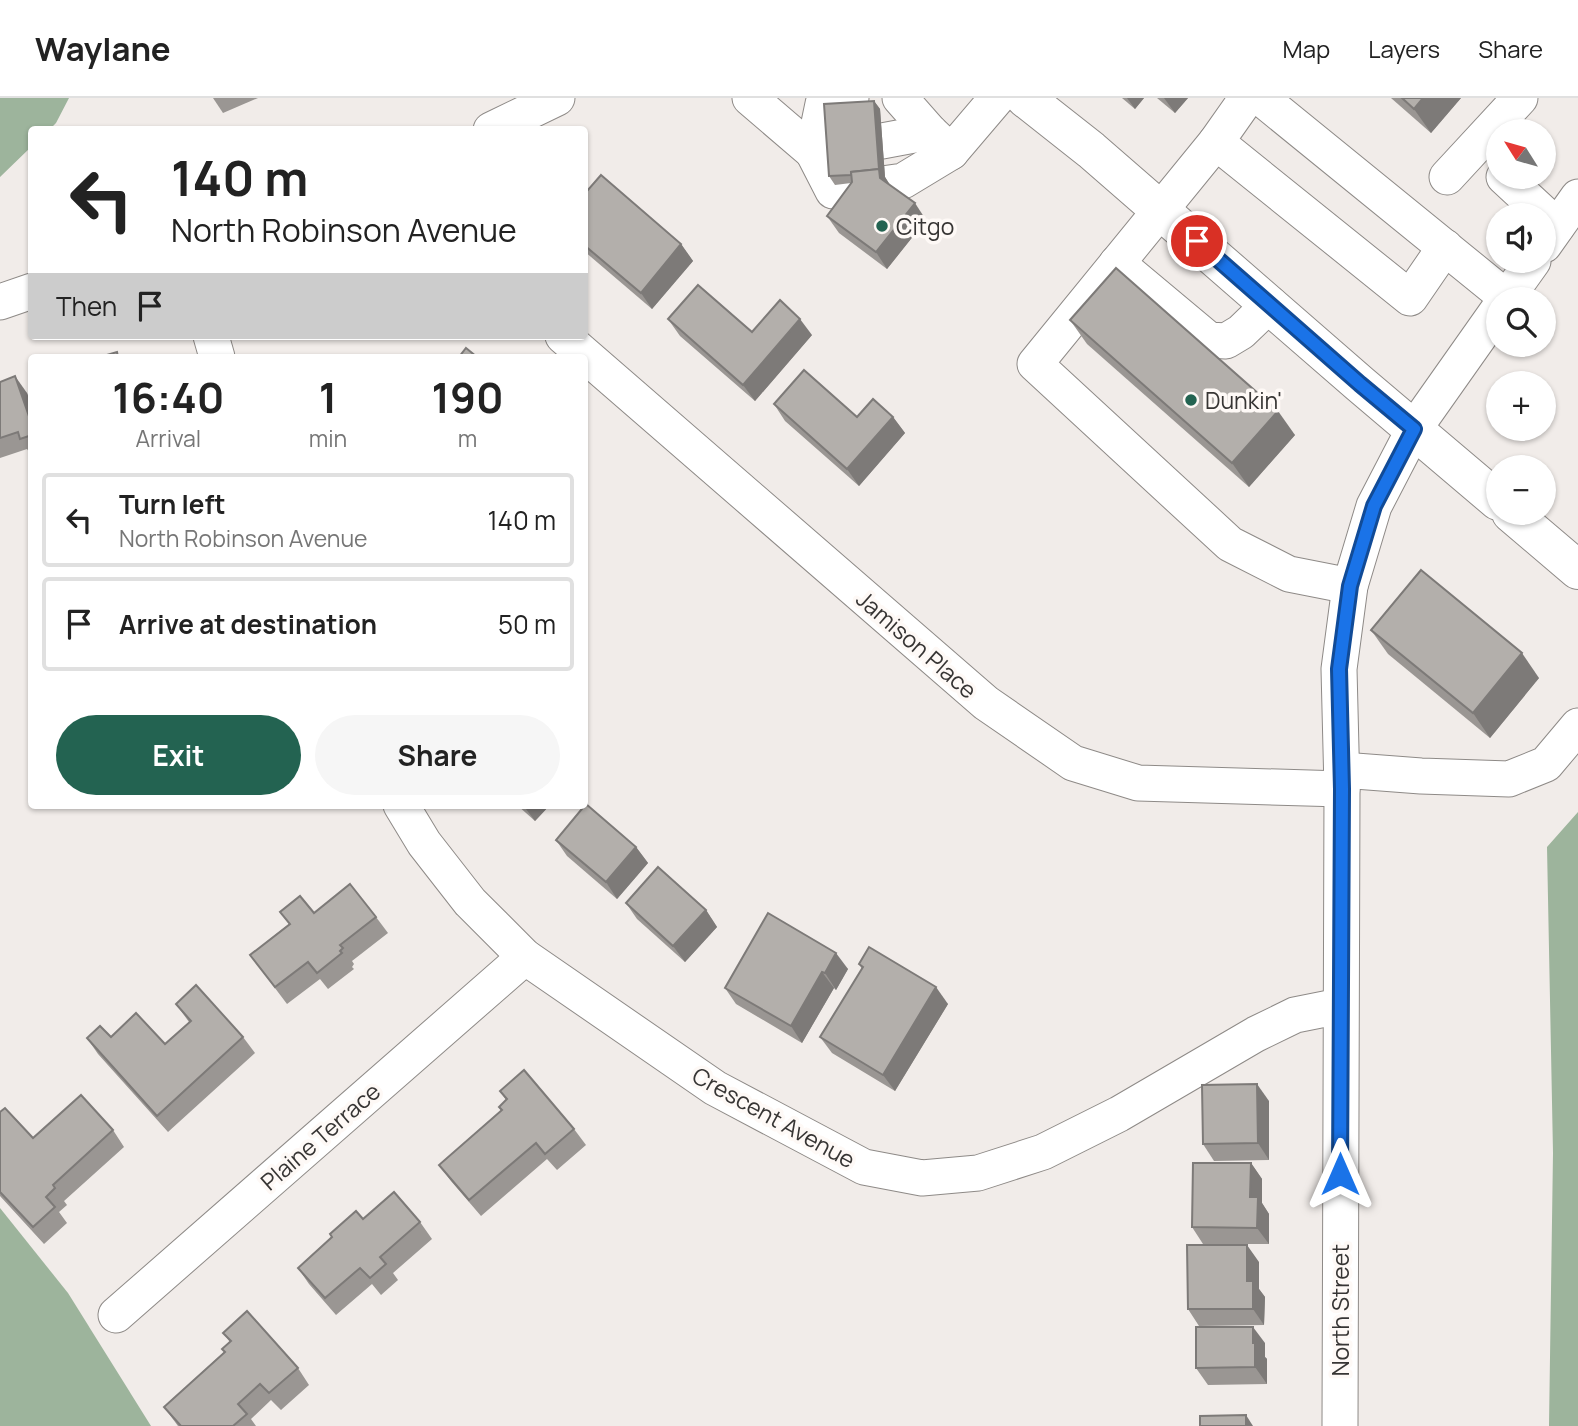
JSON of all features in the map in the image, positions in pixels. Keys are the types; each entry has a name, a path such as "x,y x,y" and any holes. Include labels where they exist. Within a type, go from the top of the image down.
{"highway":[{"path":"1026,98 1091,150 1486,491"},
{"path":"1525,525 1578,570"}],"street":[{"path":"499,126 557,98"},
{"path":"750,98 822,151"},
{"path":"851,98 823,104 822,151 833,191 903,181 940,142 997,98"},
{"path":"900,98 940,142"},
{"path":"1247,98 1216,142 1035,364 1230,544 1289,574 1350,586"},
{"path":"1261,98 1445,247 1486,287"},
{"path":"1508,119 1520,98"},
{"path":"882,141 940,142"},
{"path":"1216,142 1410,298 1445,247"},
{"path":"1447,177 1486,160"},
{"path":"1513,189 1524,203"},
{"path":"1556,228 1578,197"},
{"path":"1116,263 1209,340 1226,341 1241,332 1270,304"},
{"path":"0,302 28,292"},
{"name":"North Street","path":"1340,1426 1342,780 1339,669 1350,586 1374,506 1414,429 1486,327"},
{"name":"Jamison Place","path":"568,340 584,354"},
{"name":"Jamison Place","path":"588,358 986,703 1073,763 1138,783 1420,776 1509,779 1546,764 1578,726"},
{"name":"Crescent Avenue","path":"403,809 424,843 470,902 525,957 715,1088 864,1167 922,1178 978,1173 1044,1152 1119,1114 1256,1034 1295,1015 1340,1006"},
{"name":"Plaine Terrace","path":"116,1315 525,957"}],"green space":[{"path":"0,98 69,98 53,126 28,126 28,150 0,177"},
{"path":"1578,812 1578,1426 1549,1426 1553,1153 1547,847"},
{"path":"0,1208 68,1293 151,1426 0,1426"}],"building":[{"path":"1402,98 1423,98 1414,109"},
{"path":"874,101 879,169 829,176 824,104"},
{"name":"Citgo","path":"879,169 880,178 915,203 876,252 827,216 852,182 851,172"},
{"path":"601,175 681,244 641,293 588,248 588,190"},
{"path":"1116,268 1278,411 1232,463 1070,320"},
{"path":"698,285 752,332 780,300 800,319 743,385 668,319"},
{"path":"466,348 473,354 461,354"},
{"path":"804,370 857,417 873,399 893,417 847,469 774,404"},
{"path":"15,376 28,413 28,436 20,439 18,432 0,438 0,382"},
{"path":"1421,570 1522,653 1473,713 1371,630"},
{"path":"588,806 636,847 606,882 556,840 582,809 588,809"},
{"path":"658,867 706,910 673,946 626,903"},
{"path":"350,884 376,917 340,945 343,948 340,951 342,953 317,973 308,962 275,987 250,955 290,924 280,912 300,896 314,913"},
{"path":"768,913 836,953 791,1026 725,988"},
{"path":"869,947 936,987 883,1075 820,1037 863,967 859,964"},
{"path":"196,985 243,1037 157,1116 87,1038 100,1026 111,1037 136,1013 165,1044 191,1021 176,1004"},
{"path":"524,1070 574,1129 545,1154 536,1143 469,1200 439,1165 502,1110 499,1107 507,1099 500,1091"},
{"path":"1257,1084 1258,1143 1203,1144 1202,1085"},
{"path":"81,1095 113,1130 53,1185 55,1188 46,1197 55,1207 33,1227 0,1192 0,1112 5,1108 33,1138"},
{"path":"1193,1163 1251,1163 1250,1197 1258,1197 1257,1228 1192,1227"},
{"path":"394,1192 420,1222 380,1257 386,1264 370,1278 360,1268 325,1298 298,1268 356,1211 363,1219"},
{"path":"1187,1245 1247,1245 1247,1281 1253,1281 1253,1309 1188,1309"},
{"path":"247,1311 298,1368 269,1393 260,1384 238,1404 247,1414 233,1426 181,1426 164,1407 225,1352 222,1349 231,1341 223,1333"},
{"path":"1196,1327 1253,1327 1255,1367 1196,1368"},
{"path":"1246,1415 1246,1426 1200,1426 1200,1416"}],"place":[{"name":"Citgo","path":"882,226"},
{"name":"Dunkin'","path":"1191,400"}],"route":[{"path":"1197,241 1414,429 1374,506 1350,586 1339,669 1342,789 1340,1174"}]}
